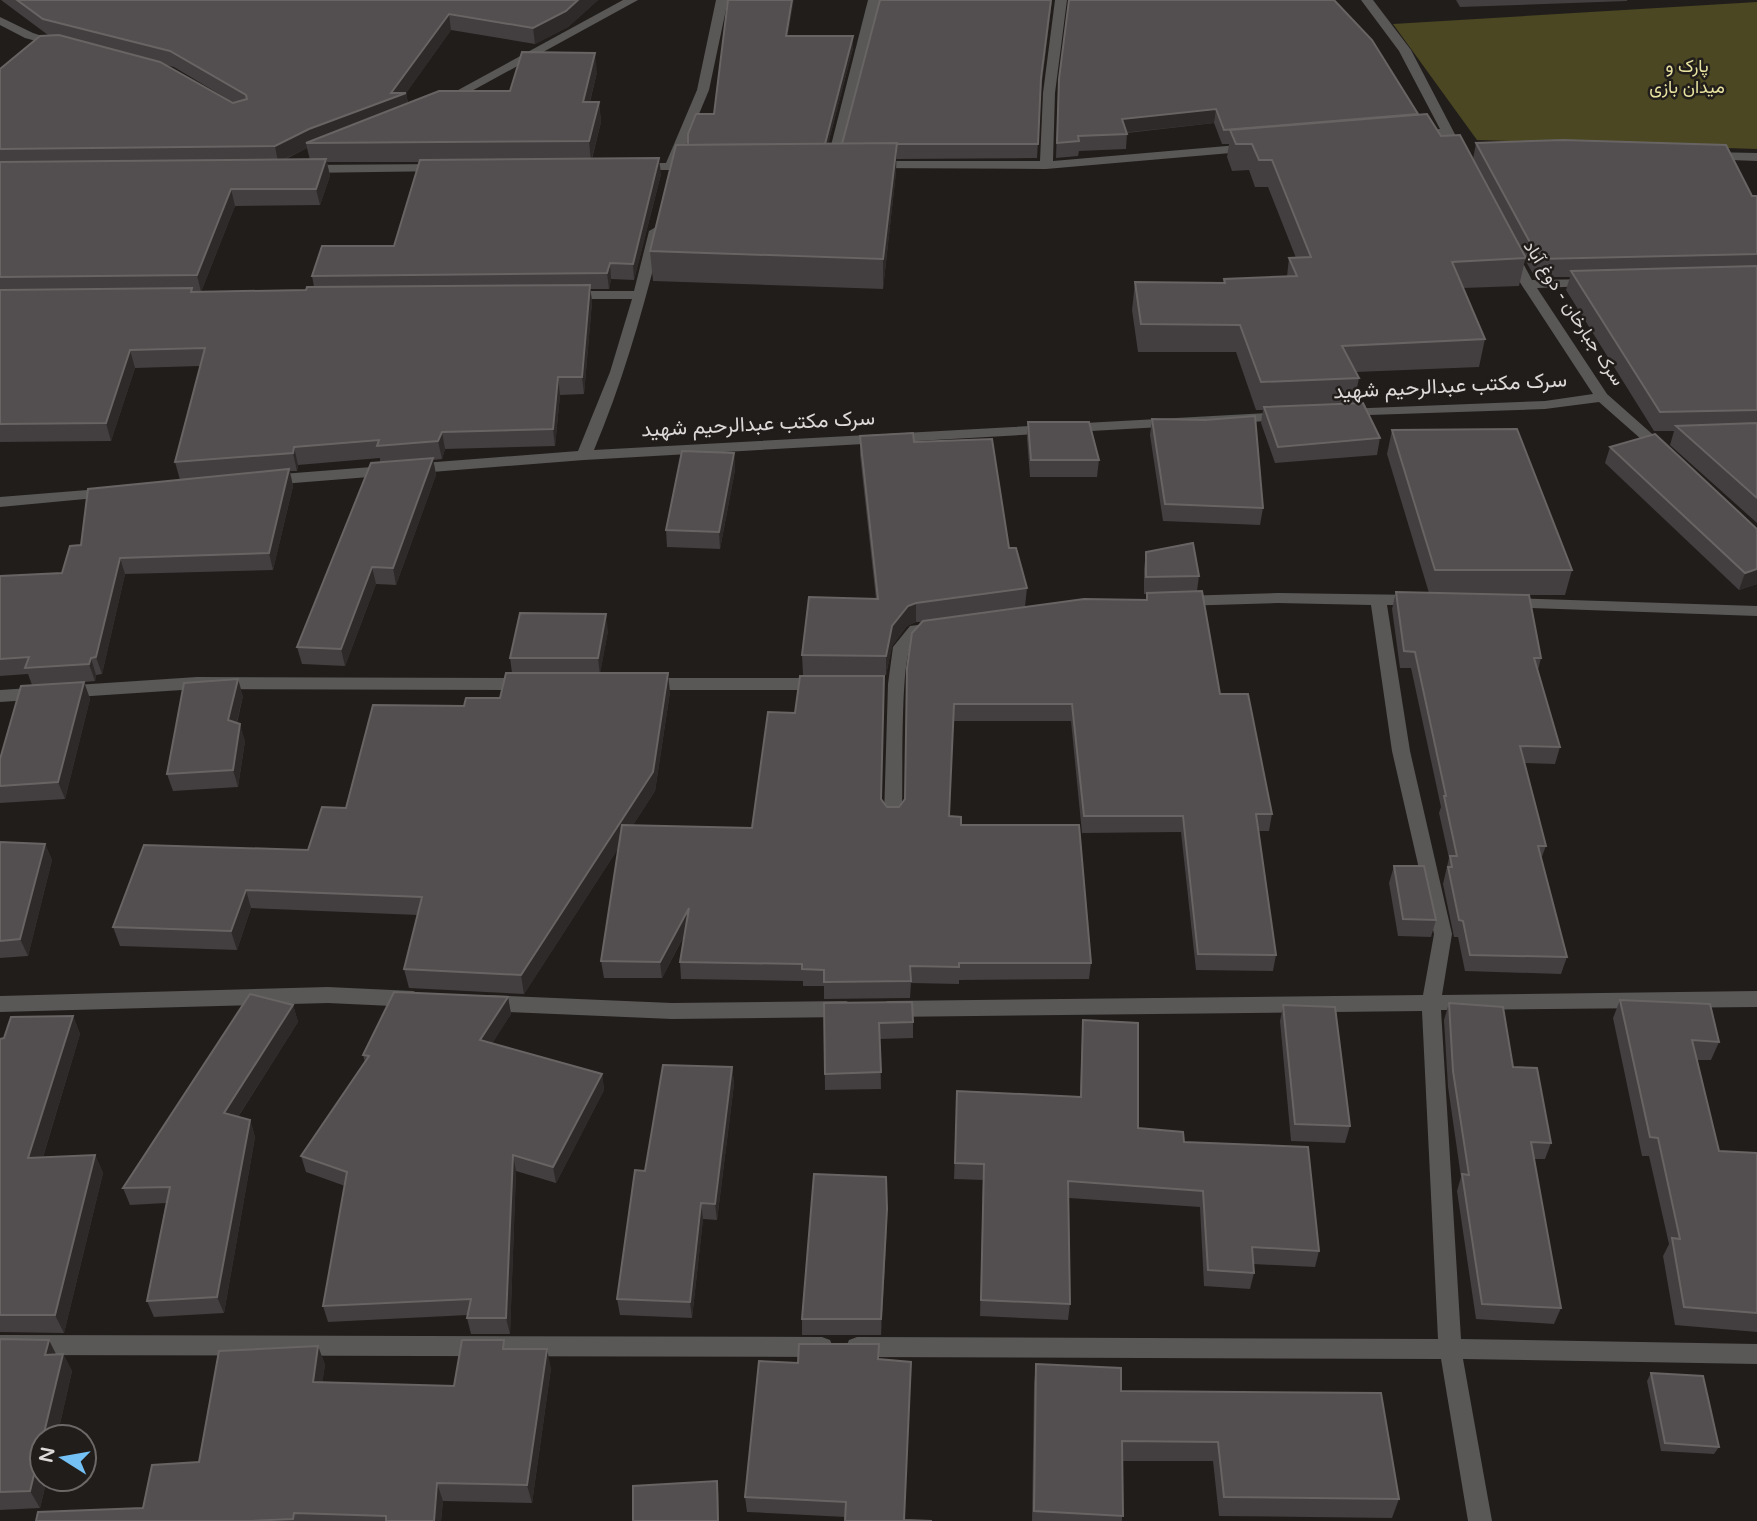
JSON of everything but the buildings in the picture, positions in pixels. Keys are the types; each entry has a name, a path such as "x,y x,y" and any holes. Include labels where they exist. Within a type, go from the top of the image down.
{"street":[{"path":"438,104 632,0"},
{"path":"669,173 703,90 722,0"},
{"path":"874,0 838,165 1046,165 1268,147"},
{"path":"1046,165 1049,93 1061,0"},
{"path":"1367,0 1405,50 1448,132 1464,149"},
{"path":"0,20 29,36"},
{"path":"0,37 29,36 76,47"},
{"path":"1406,135 1448,132"},
{"path":"1689,155 1757,157"},
{"path":"298,163 462,168"},
{"path":"629,167 669,173 711,166"},
{"path":"584,455 609,401 659,218"},
{"name":"سرک جبارخان - دوغ آباد","path":"1502,235 1528,284 1602,397 1670,457"},
{"path":"1528,284 1609,282"},
{"path":"557,295 640,295"},
{"name":"سرک مکتب عبدالرحیم شهید","path":"1327,414 1545,405 1602,397"},
{"name":"سرک مکتب عبدالرحیم شهید","path":"250,482 584,455 1300,415"},
{"path":"1651,439 1676,438"},
{"path":"0,502 125,492"},
{"path":"1378,599 1401,751 1443,934 1431,1002 1450,1349 1480,1521"},
{"path":"1158,601 1432,601"},
{"path":"1486,602 1757,611"},
{"path":"893,816 889,684 901,647 916,630 944,626"},
{"path":"0,696 197,683 537,684"},
{"path":"632,684 841,684"},
{"path":"0,1004 328,995 438,1000"},
{"path":"466,1002 672,1011 1757,999"},
{"path":"0,1345 1450,1349 1757,1354"}],"green space":[{"name":"پارک و میدان بازی","path":"1757,2 1757,149 1477,140 1393,24"}]}
